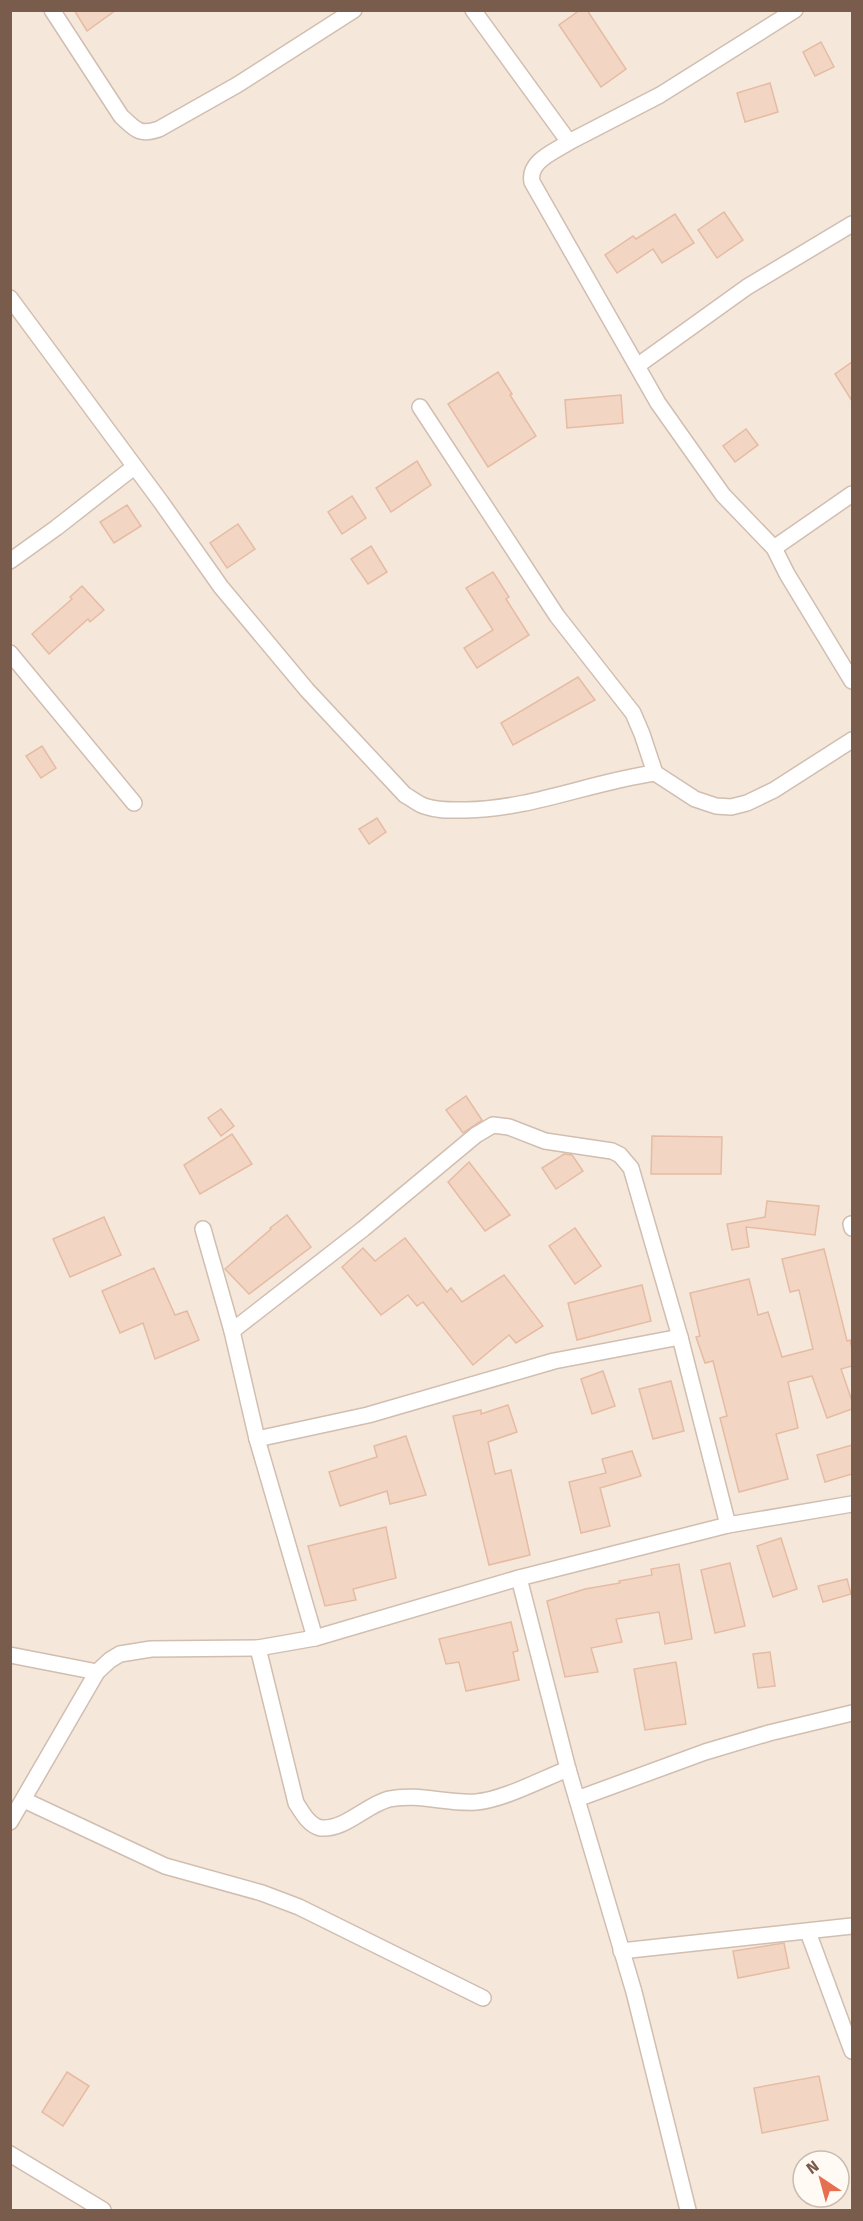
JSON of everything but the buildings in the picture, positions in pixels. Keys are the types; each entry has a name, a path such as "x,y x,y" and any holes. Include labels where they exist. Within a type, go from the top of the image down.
{"street":[{"path":"52,10 121,116 136,130 147,134 237,85 354,10"},
{"path":"473,10 569,142"},
{"path":"795,10 660,94 569,142 534,165 531,175 532,182 658,403 723,495 774,548 787,574 852,681"},
{"path":"637,366 747,287 852,224"},
{"path":"10,298 221,587 262,638 405,795 423,806 442,810 494,809 585,790 625,777 655,773"},
{"path":"420,407 557,615 633,713 655,773 694,799 716,806 731,807 747,803 774,790 852,740"},
{"path":"10,561 134,466"},
{"path":"774,548 852,494"},
{"path":"10,653 134,803"},
{"path":"232,1331 363,1229 476,1135 493,1125 509,1127 545,1141 612,1151 620,1155 631,1168 680,1337 728,1525"},
{"path":"203,1229 232,1331 257,1439 315,1638"},
{"path":"257,1439 390,1409 554,1361 680,1337"},
{"path":"10,1822 97,1672 120,1654 151,1649 258,1648 315,1638 519,1578 728,1525 852,1504"},
{"path":"519,1578 568,1769 634,1992 688,2211"},
{"path":"258,1648 296,1803 306,1818 318,1828 333,1827 386,1800 406,1796 474,1802 489,1800 568,1769"},
{"path":"10,1655 97,1672"},
{"path":"577,1799 705,1752 852,1713"},
{"path":"24,1800 165,1866 262,1893 299,1907 483,1998"},
{"path":"621,1951 852,1926"},
{"path":"808,1932 852,2051"},
{"path":"10,2154 100,2210"}],"shaded area":[{"path":"11,11 852,11 852,2210 11,2210"}]}
